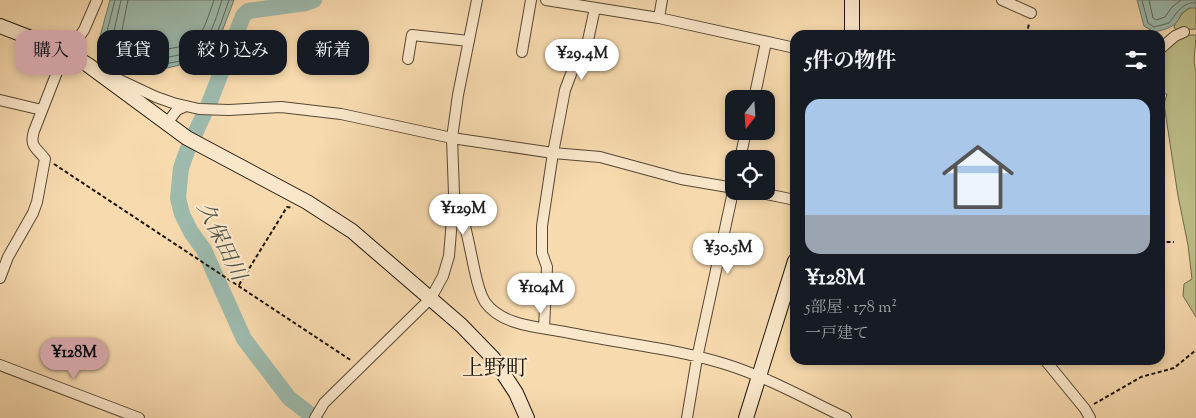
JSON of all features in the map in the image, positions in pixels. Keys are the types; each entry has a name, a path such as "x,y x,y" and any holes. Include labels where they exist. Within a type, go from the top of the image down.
{"street":[{"path":"84,30 97,0"},
{"path":"316,416 324,403 431,298 443,276 449,256 454,194 452,138 476,0"},
{"path":"522,52 531,0"},
{"path":"546,0 659,18 790,47"},
{"path":"659,18 662,0"},
{"path":"852,0 852,30"},
{"path":"1002,0 1031,14"},
{"path":"544,328 547,267 542,253 542,226 553,153 565,90 576,61 587,46 595,8"},
{"path":"0,26 15,32"},
{"path":"1165,44 1174,36 1184,32"},
{"path":"408,59 412,35 468,41"},
{"path":"756,90 766,42"},
{"path":"88,65 156,97 186,106 211,110 281,108 316,110 452,138 553,153 600,157 681,179 725,186"},
{"path":"88,65 192,141 307,202 352,231 461,325 493,358 516,393 527,418"},
{"path":"0,278 8,258 33,213 37,202 45,159 33,145 32,138 56,75"},
{"path":"0,100 42,110"},
{"path":"167,123 177,110 186,106"},
{"path":"454,194 462,211 478,285 485,302 499,315 515,322 725,364 759,377 846,418"},
{"path":"775,196 790,199"},
{"path":"687,418 697,358 731,200"},
{"path":"746,418 790,277"},
{"path":"0,365 139,418"},
{"path":"1049,365 1087,413"}],"path":[{"path":"45,159 360,367"},
{"path":"238,285 287,207 304,208 307,202"},
{"path":"1165,242 1174,242"},
{"path":"1087,413 1141,377 1174,368 1196,350"}],"green space":[{"path":"1192,7 1196,8 1196,29 1176,30 1174,27 1179,18 1186,10"},
{"path":"1196,35 1194,58 1196,71 1196,317 1183,296 1184,284 1192,279 1165,111 1167,94 1165,94 1165,47 1175,38"}],"water":[{"path":"110,0 234,0 223,30 179,30 179,65 169,68 169,30 102,30"},
{"path":"1137,0 1196,0 1196,8 1189,8 1181,14 1177,22 1171,27 1163,30 1151,30 1144,26"}],"waterway":[{"name":"久保田川","path":"314,0 306,3 248,11 243,16 210,101 187,151 181,168 178,198 182,214 191,232 204,250 244,339 289,398 315,418"}],"district":[{"name":"上野町","path":"495,367"}]}
